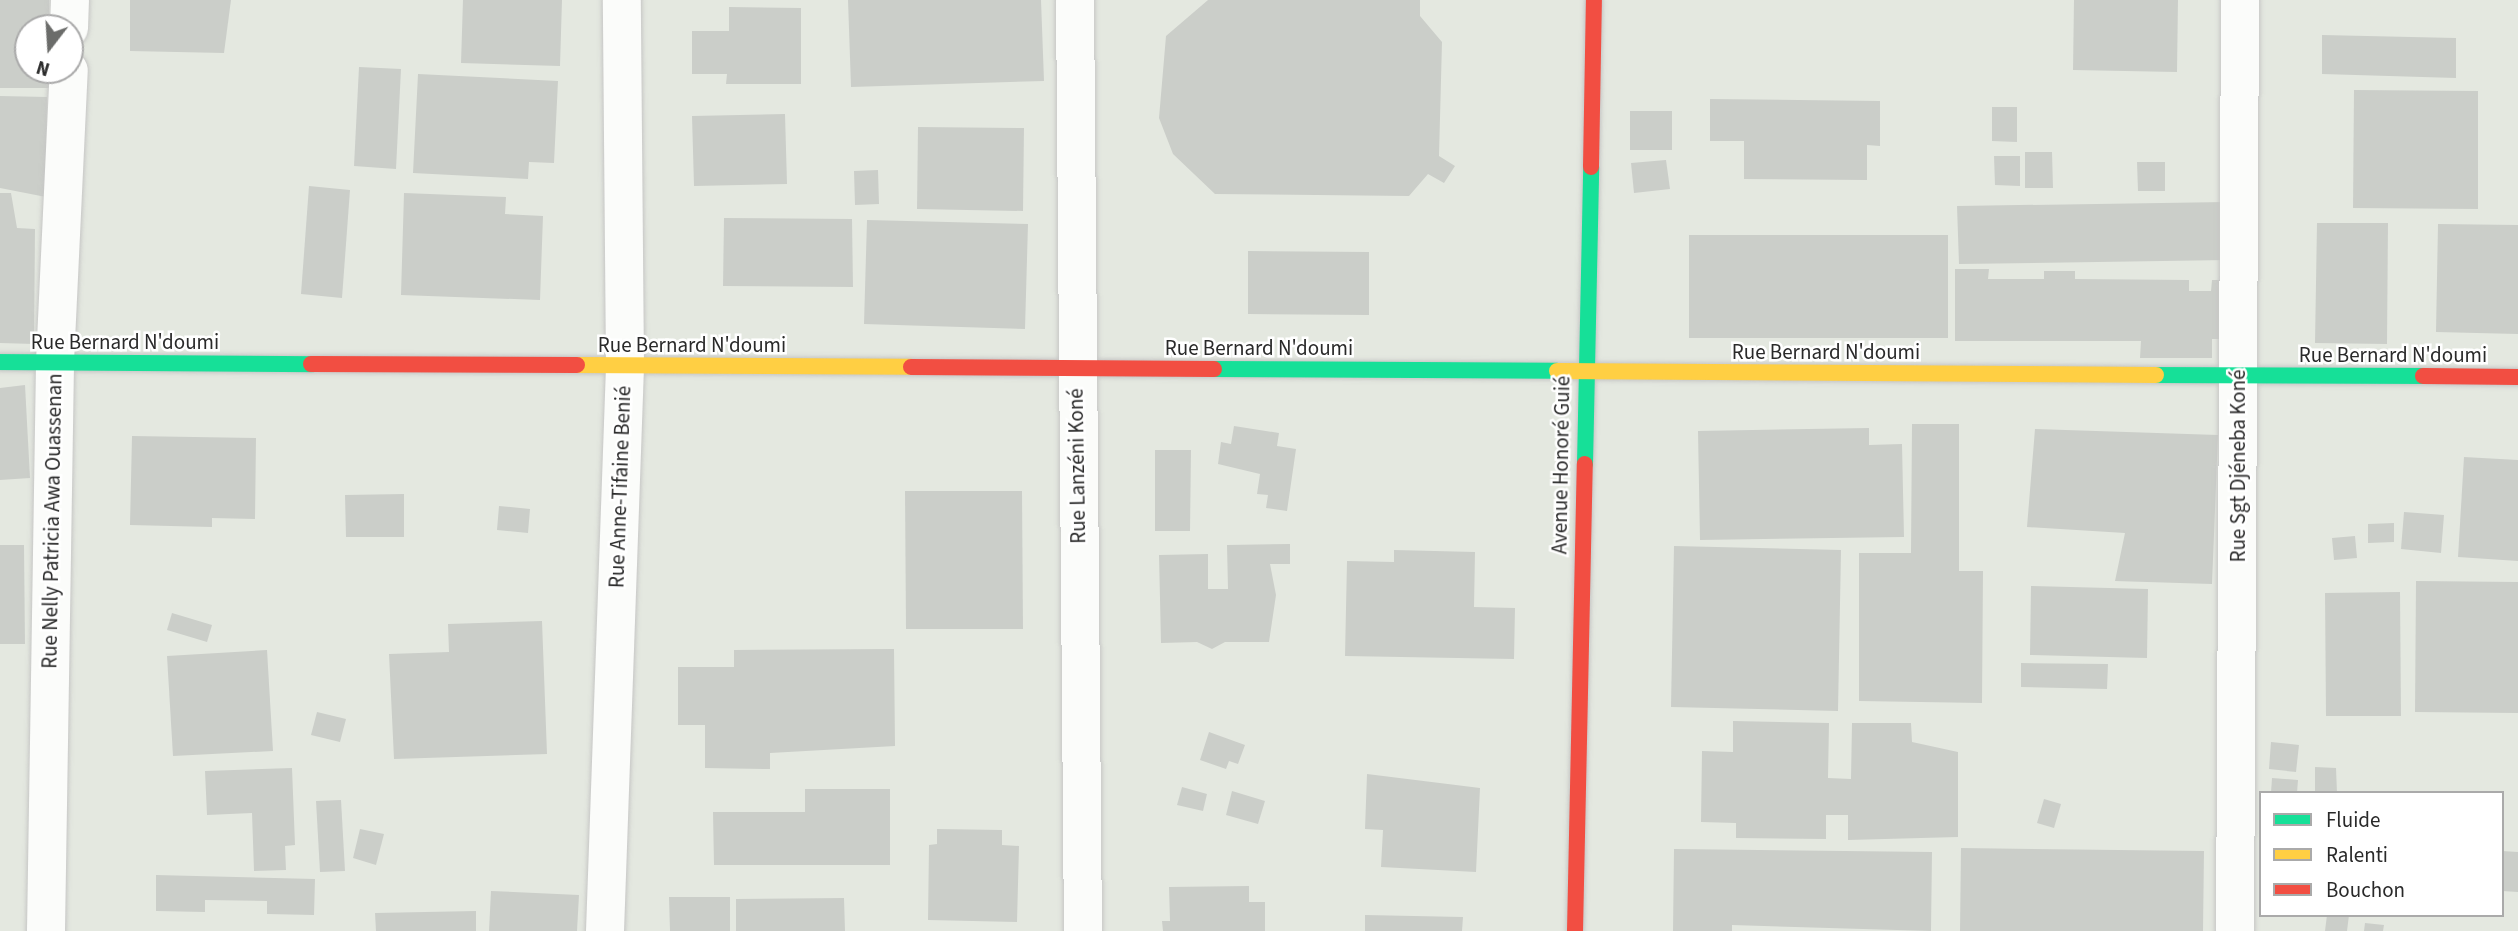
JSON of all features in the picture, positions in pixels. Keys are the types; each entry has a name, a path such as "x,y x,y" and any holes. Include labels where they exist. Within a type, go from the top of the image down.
{"street":[{"name":"Rue Anne-Tifaine Benié","path":"605,931 625,366 622,0"},
{"name":"Rue Lanzéni Koné","path":"1075,0 1076,369 1083,931"},
{"name":"Avenue Honoré Guié","path":"1575,931 1584,371 1594,0"},
{"name":"Rue Sgt Djéneba Koné","path":"2235,931 2240,0"},
{"name":"Rue Nelly Patricia Awa Ouassenan","path":"46,931 55,362 68,84"},
{"name":"Rue Bernard N'doumi","path":"0,362 2518,377"}],"building":[{"path":"0,0 49,0 49,14 14,14 14,84 49,84 49,88 0,88"},
{"path":"130,0 231,0 224,53 130,51"},
{"path":"463,0 562,0 560,66 461,63"},
{"path":"848,0 1041,0 1044,81 851,87"},
{"path":"1208,0 1420,0 1420,16 1442,42 1439,156 1455,166 1444,183 1428,174 1409,196 1215,194 1173,154 1159,118 1166,36"},
{"path":"2074,0 2178,0 2177,72 2073,70"},
{"path":"729,7 801,8 801,84 726,84 727,74 692,74 692,31 729,31"},
{"path":"2322,35 2456,38 2456,78 2322,74"},
{"path":"359,67 401,69 396,169 354,166"},
{"path":"418,74 558,81 554,163 529,162 528,179 413,173"},
{"path":"2354,90 2478,91 2478,209 2353,208"},
{"path":"0,96 47,97 46,197 0,188"},
{"path":"1710,99 1880,101 1880,146 1867,145 1867,180 1744,179 1744,141 1710,141"},
{"path":"1992,107 2017,107 2017,142 1992,141"},
{"path":"1630,111 1672,111 1672,150 1630,150"},
{"path":"785,114 787,184 694,186 692,116"},
{"path":"918,127 1024,128 1023,211 917,209"},
{"path":"2025,152 2052,152 2053,188 2025,188"},
{"path":"1994,156 2020,156 2020,186 1995,185"},
{"path":"1666,160 1670,189 1634,193 1631,163"},
{"path":"2137,162 2165,162 2165,191 2138,191"},
{"path":"878,170 879,204 855,205 854,171"},
{"path":"309,186 350,190 342,298 301,294"},
{"path":"0,193 11,193 17,228 35,229 34,344 0,343"},
{"path":"404,193 506,197 505,214 543,216 540,300 401,295"},
{"path":"2226,202 2228,260 1959,264 1957,206"},
{"path":"724,218 852,219 853,287 723,286"},
{"path":"867,220 1028,224 1025,329 864,324"},
{"path":"2317,223 2388,223 2387,344 2315,343"},
{"path":"2438,224 2518,225 2518,334 2436,332"},
{"path":"1689,235 1948,235 1948,338 1689,338"},
{"path":"1248,251 1369,252 1369,315 1248,314"},
{"path":"1955,269 1989,269 1988,279 2044,279 2044,271 2075,271 2075,279 2189,280 2189,291 2211,291 2212,280 2234,280 2234,339 2212,339 2212,358 2140,358 2141,341 1955,341"},
{"path":"25,385 30,478 0,480 0,388"},
{"path":"1912,424 1959,424 1959,571 1983,571 1982,703 1859,701 1859,553 1911,553"},
{"path":"1234,426 1279,433 1277,446 1296,449 1287,511 1266,508 1268,495 1257,494 1260,474 1218,464 1221,442 1231,444"},
{"path":"1869,428 1869,445 1902,444 1904,537 1700,540 1698,431"},
{"path":"2035,429 2218,435 2212,584 2115,581 2125,533 2027,527"},
{"path":"132,436 256,438 255,519 212,518 212,527 130,525"},
{"path":"1155,450 1191,450 1190,531 1155,531"},
{"path":"2464,457 2518,460 2518,561 2458,557"},
{"path":"905,491 1022,491 1023,629 906,629"},
{"path":"404,494 404,537 346,537 345,495"},
{"path":"499,506 530,509 528,533 497,530"},
{"path":"2404,512 2444,515 2441,553 2401,549"},
{"path":"2394,523 2394,542 2368,543 2368,524"},
{"path":"2355,536 2357,558 2334,560 2332,538"},
{"path":"1290,544 1290,564 1270,564 1276,595 1269,642 1225,642 1212,649 1197,642 1161,643 1159,555 1208,554 1208,589 1228,589 1227,545"},
{"path":"0,545 24,545 25,644 0,644"},
{"path":"1674,546 1841,550 1838,711 1671,707"},
{"path":"1394,550 1475,552 1474,607 1515,608 1514,659 1345,656 1347,561 1394,562"},
{"path":"2416,581 2518,582 2518,713 2415,712"},
{"path":"2031,586 2148,589 2147,658 2030,655"},
{"path":"2400,592 2401,716 2326,716 2325,593"},
{"path":"172,613 212,625 207,642 167,630"},
{"path":"542,621 547,754 394,759 389,654 449,652 448,624"},
{"path":"894,649 895,746 770,753 770,769 705,768 705,725 678,725 678,667 734,667 734,650"},
{"path":"267,650 273,751 173,756 167,656"},
{"path":"2021,663 2108,664 2107,689 2021,687"},
{"path":"317,712 346,719 340,742 311,735"},
{"path":"1733,721 1829,723 1828,778 1851,779 1852,723 1911,723 1912,742 1958,752 1958,837 1848,840 1848,815 1826,815 1826,839 1736,838 1736,823 1701,822 1702,751 1733,752"},
{"path":"1209,732 1245,745 1238,764 1229,761 1226,769 1200,760"},
{"path":"2271,742 2299,745 2296,772 2269,769"},
{"path":"2315,767 2336,768 2337,791 2315,791"},
{"path":"292,768 295,845 285,846 286,870 254,871 252,813 207,815 205,771"},
{"path":"1367,774 1480,788 1476,872 1381,867 1383,830 1365,829"},
{"path":"2272,778 2298,780 2297,791 2271,791"},
{"path":"1182,787 1207,794 1203,811 1177,805"},
{"path":"805,789 890,789 890,865 714,865 713,812 805,812"},
{"path":"1232,791 1265,801 1258,824 1226,815"},
{"path":"2044,799 2061,804 2054,828 2037,823"},
{"path":"341,800 345,871 320,872 316,801"},
{"path":"360,829 384,834 376,865 353,858"},
{"path":"937,829 1002,830 1002,845 1019,846 1017,922 928,920 929,845 937,844"},
{"path":"1961,848 2204,851 2203,931 1960,931"},
{"path":"1674,849 1932,852 1931,931 1732,925 1732,931 1673,931"},
{"path":"2504,851 2518,852 2518,892 2504,891"},
{"path":"156,875 315,879 314,915 267,914 267,901 205,900 205,912 156,911"},
{"path":"1249,886 1249,902 1265,902 1265,931 1163,931 1162,921 1170,921 1169,887"},
{"path":"491,891 579,895 577,931 489,931"},
{"path":"669,897 730,897 730,931 670,931"},
{"path":"844,898 845,931 736,931 736,899"},
{"path":"476,911 476,931 376,931 375,913"},
{"path":"1365,915 1463,917 1462,931 1365,931"},
{"path":"2327,917 2349,917 2347,931 2325,931"},
{"path":"2365,923 2384,925 2383,931 2364,931"}],"traffic: fast":[{"path":"1585,464 1591,167"},
{"path":"0,362 311,364"},
{"path":"1214,369 1557,371"},
{"path":"2156,375 2423,376"}],"traffic: slow":[{"path":"577,365 911,367"},
{"path":"1557,371 2156,375"}],"traffic: jam":[{"path":"1591,167 1594,0"},
{"path":"311,364 577,365"},
{"path":"911,367 1214,369"},
{"path":"2423,376 2518,377"},
{"path":"1575,931 1585,464"}]}
